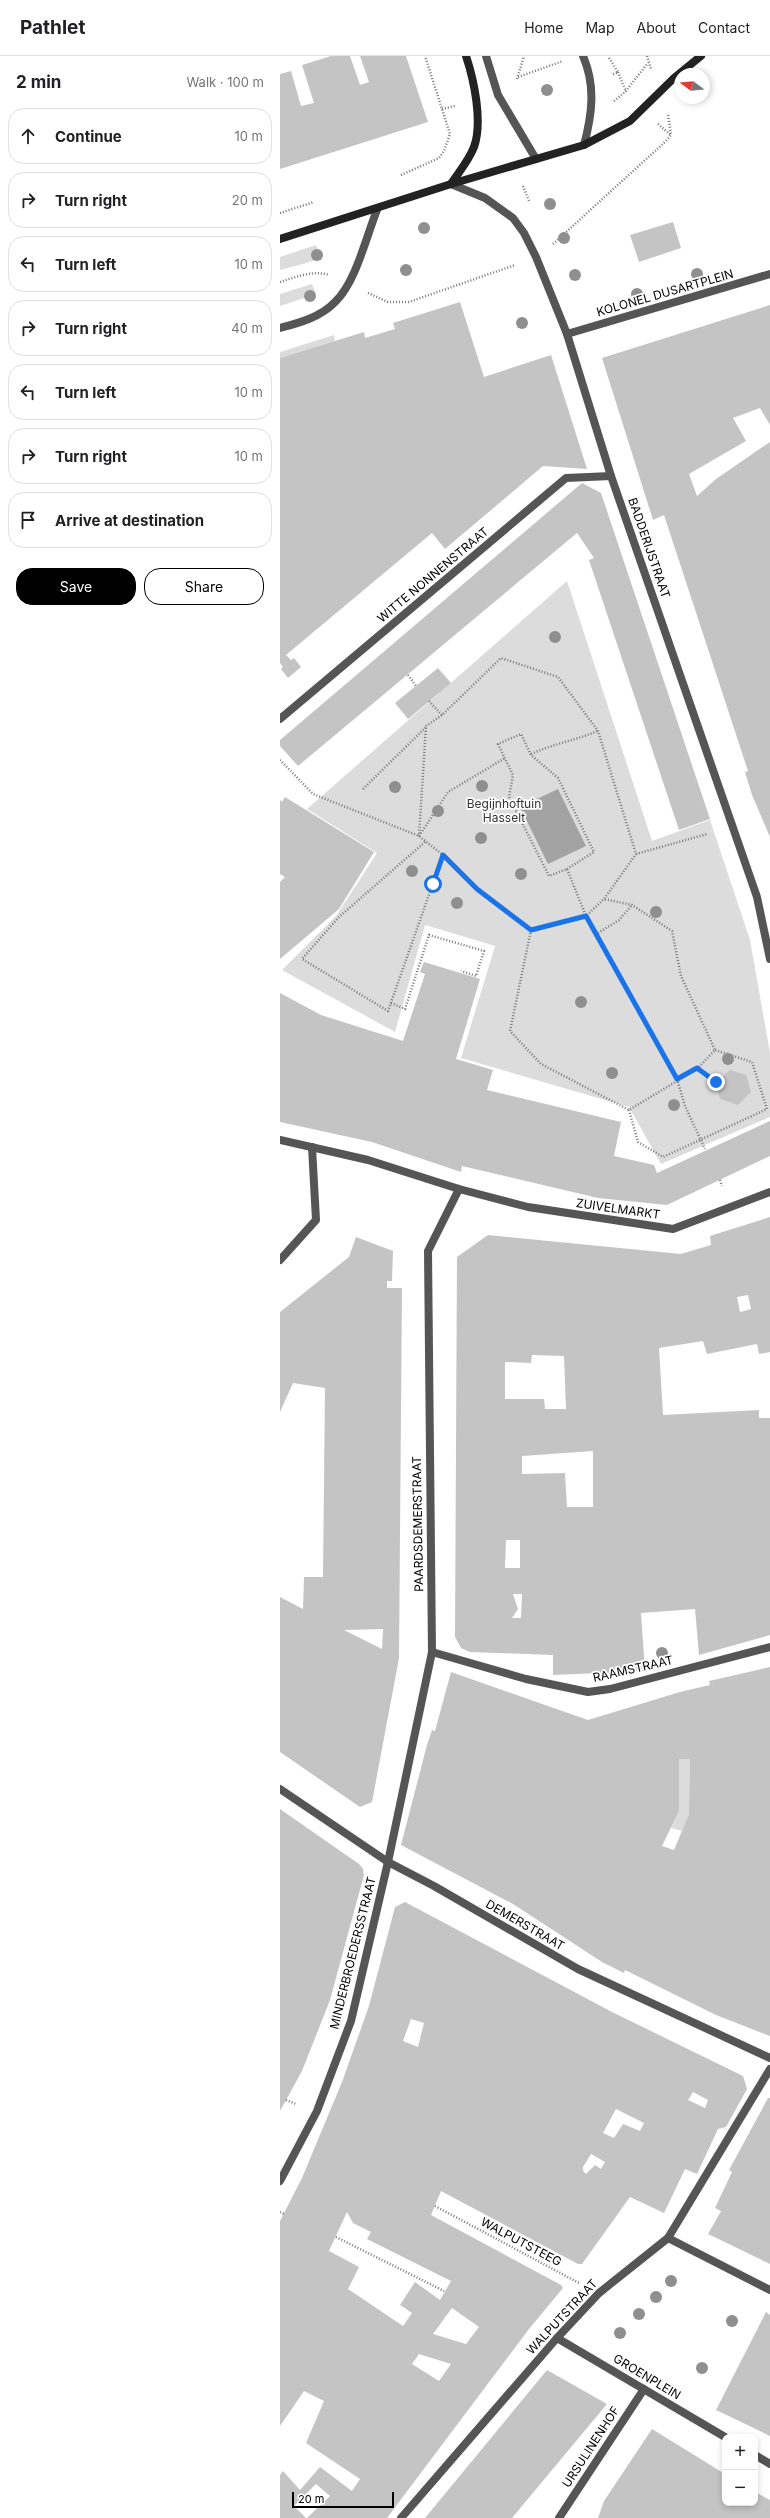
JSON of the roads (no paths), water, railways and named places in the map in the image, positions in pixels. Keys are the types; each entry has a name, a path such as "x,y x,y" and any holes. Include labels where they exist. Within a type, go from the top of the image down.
{"main road":[{"path":"451,184 468,158 476,140 475,83 466,56"},
{"path":"280,239 377,210 451,184 584,145 630,121 661,90 701,56"}],"street":[{"path":"486,56 498,95 536,159"},
{"path":"584,56 592,82 591,120 584,145"},
{"name":"BADDERIJSTRAAT","path":"451,184 486,198 513,218 524,233 536,257 567,334 611,476 757,897 770,959"},
{"path":"280,328 318,315 335,302 348,284 377,210"},
{"name":"KOLONEL DUSARTPLEIN","path":"567,334 770,274"},
{"name":"WITTE NONNENSTRAAT","path":"280,719 566,478 611,476"},
{"name":"ZUIVELMARKT","path":"280,1140 368,1160 459,1189 528,1207 673,1229 770,1192"},
{"path":"280,1260 316,1220 312,1147"},
{"name":"PAARDSDEMERSTRAAT","path":"388,1862 432,1652 428,1251 459,1189"},
{"name":"RAAMSTRAAT","path":"432,1652 526,1679 588,1692 610,1689 770,1646"},
{"name":"DEMERSTRAAT","path":"280,1789 388,1862 434,1886 578,1969 770,2058"},
{"name":"MINDERBROEDERSSTRAAT","path":"280,2181 317,2111 351,2022 388,1862"},
{"name":"WALPUTSTRAAT","path":"401,2518 557,2338 599,2294 668,2238 770,2069"},
{"path":"668,2238 770,2290"},
{"name":"GROENPLEIN","path":"557,2338 722,2435"},
{"name":"URSULINENHOF","path":"559,2518 644,2389"},
{"path":"758,2457 770,2464"}],"park label":[{"name":"Begijnhoftuin Hasselt","path":"504,811"}]}
